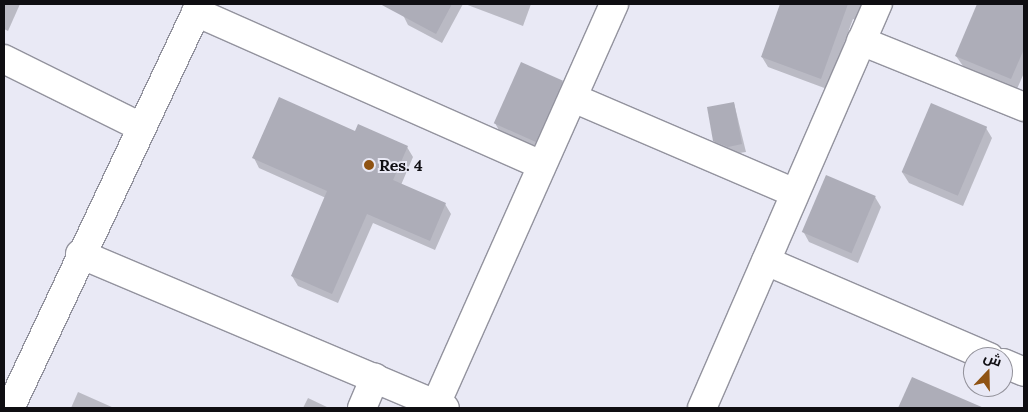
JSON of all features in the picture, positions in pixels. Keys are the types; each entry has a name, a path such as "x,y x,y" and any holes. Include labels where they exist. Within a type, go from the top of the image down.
{"street":[{"path":"80,254 441,406 542,165 614,4"},
{"path":"702,408 878,4"},
{"path":"10,408 80,254 198,8 542,165"},
{"path":"862,41 1024,108"},
{"path":"4,59 141,127"},
{"path":"573,98 795,193"},
{"path":"766,261 966,347"},
{"path":"362,408 375,378"}],"building":[{"path":"380,4 452,4 436,34"},
{"path":"780,4 848,4 821,79 761,57"},
{"path":"977,4 1024,4 1024,49 1011,79 955,56"},
{"path":"521,62 563,81 536,142 494,123"},
{"path":"279,97 355,131 358,124 408,146 393,180 446,203 430,241 367,214 332,294 291,276 327,191 252,158"},
{"path":"734,102 742,144 728,147 713,141 707,107"},
{"path":"931,103 987,127 958,196 902,172"},
{"path":"826,175 876,196 851,253 802,232"},
{"path":"912,377 984,408 898,408"}],"place":[{"name":"Res. 4","path":"369,165"}]}
